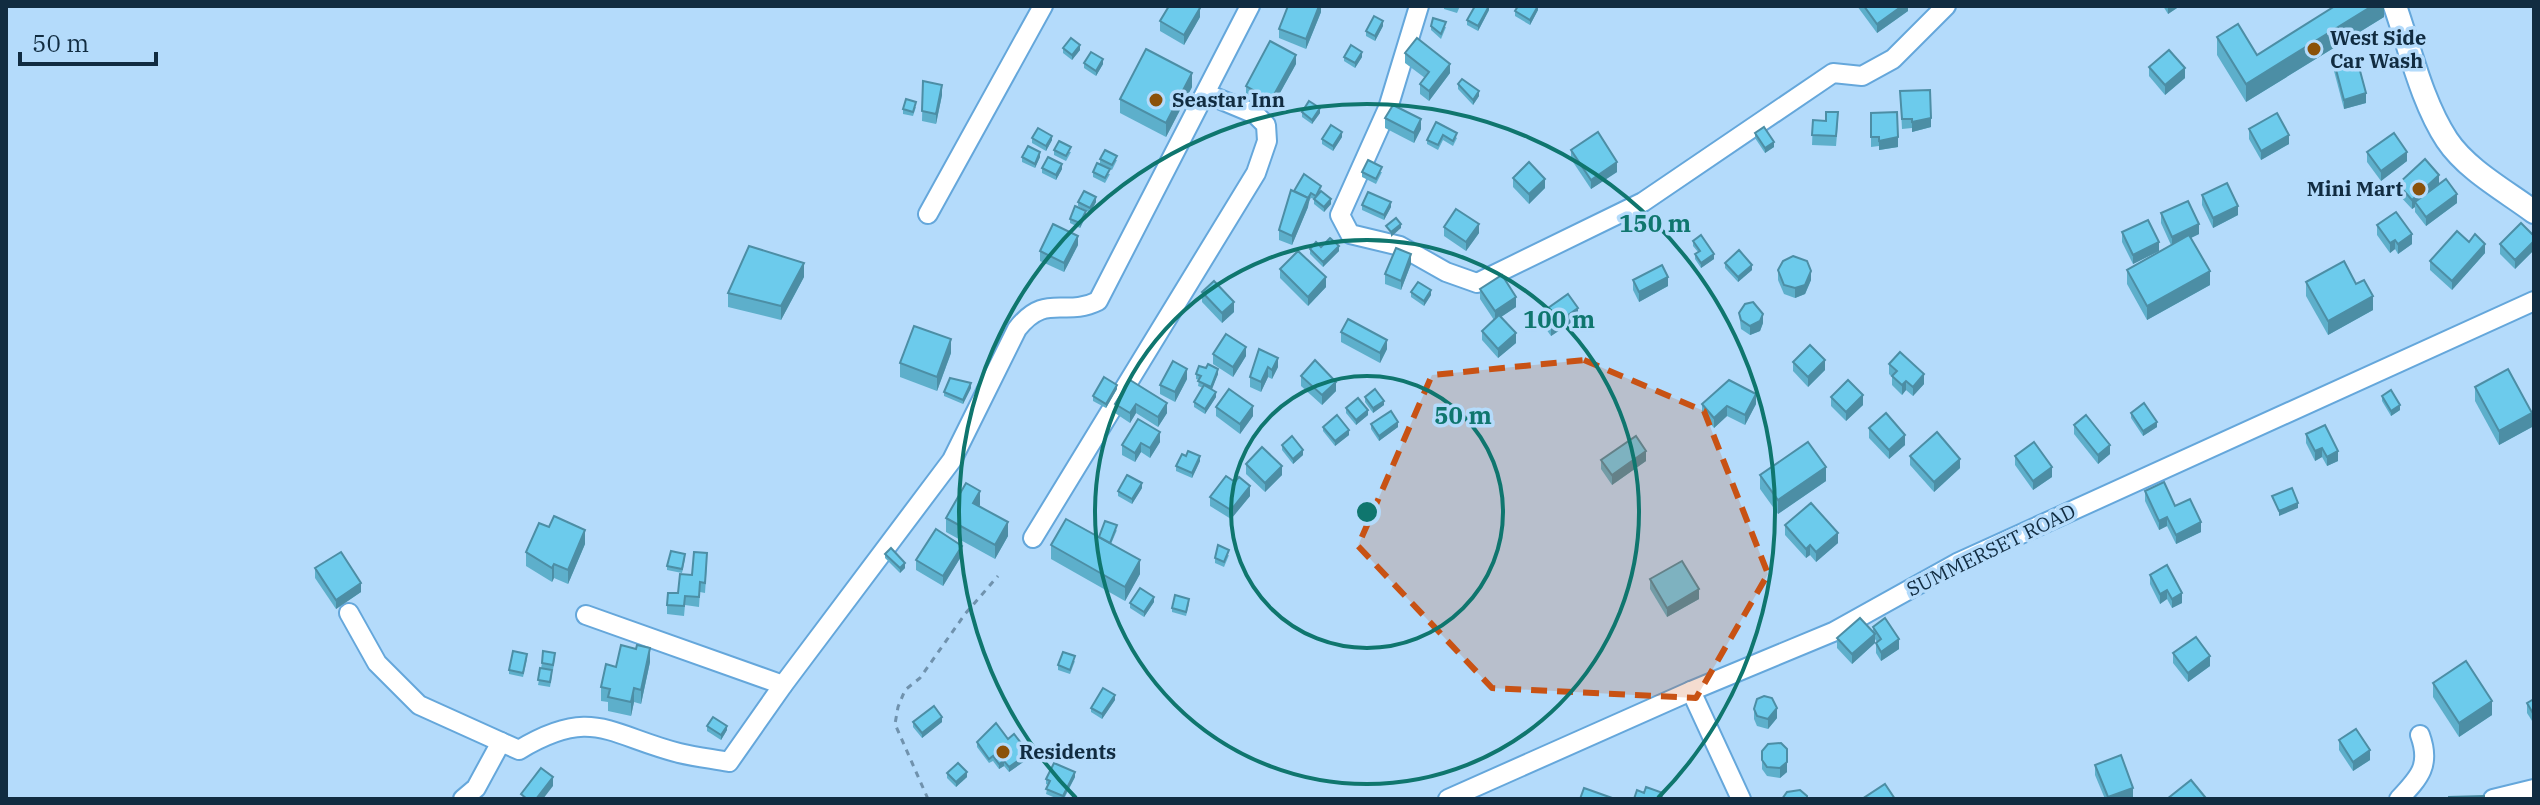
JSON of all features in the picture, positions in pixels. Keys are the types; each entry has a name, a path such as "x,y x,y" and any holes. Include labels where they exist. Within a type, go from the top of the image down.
{"main road":[{"path":"2395,6 2436,119 2448,142 2464,159 2534,212"}],"street":[{"path":"928,214 1043,6"},
{"path":"349,613 377,663 419,705 519,750 549,732 611,727 678,753 729,762 952,460 1017,329 1031,312 1051,307 1085,308 1098,301 1250,6"},
{"path":"1419,6 1388,108 1340,215 1350,234 1400,246 1446,272 1477,283 1643,202 1833,73 1862,76 1893,59 1946,6"},
{"path":"1033,538 1256,173 1267,141 1266,125 1255,114 1207,94"},
{"name":"SUMMERSET ROAD","path":"1448,799 1833,632 1957,563 2534,301"},
{"path":"586,615 783,685"},
{"path":"1691,691 1741,799"},
{"path":"2399,799 2418,779 2427,753 2420,735"},
{"path":"463,799 476,788 501,742"},
{"path":"2493,799 2534,789"}],"path":[{"path":"928,799 895,724 898,707 905,690 920,678 965,614 998,576"}],"highlighted area":[{"path":"1584,360 1704,411 1768,574 1696,698 1492,688 1358,546 1432,375"}],"building":[{"path":"1169,6 1200,8 1184,35 1160,21"},
{"path":"1288,6 1319,6 1306,39 1279,29"},
{"path":"1475,6 1489,6 1478,26 1467,20"},
{"path":"1518,6 1538,6 1530,20 1515,11"},
{"path":"1864,6 1902,6 1877,24"},
{"path":"2335,6 2372,6 2246,84 2217,37 2238,24 2257,55"},
{"path":"1374,16 1383,21 1375,36 1366,31"},
{"path":"1433,18 1446,22 1441,34 1431,26"},
{"path":"1071,38 1080,45 1072,55 1063,48"},
{"path":"1417,38 1450,64 1429,91 1420,84 1429,72 1405,53"},
{"path":"1270,41 1296,55 1271,100 1246,86"},
{"path":"1351,45 1362,52 1355,63 1344,57"},
{"name":"Seastar Inn","path":"1146,49 1192,73 1166,123 1120,99"},
{"path":"2169,50 2185,68 2165,85 2149,67"},
{"path":"1091,52 1103,59 1096,71 1084,63"},
{"path":"2356,56 2366,93 2344,100 2334,62"},
{"path":"1462,79 1479,91 1473,100 1458,84"},
{"path":"923,81 942,85 936,114 922,111"},
{"path":"1930,90 1931,118 1912,122 1912,119 1902,119 1900,91"},
{"path":"906,99 916,102 913,112 903,109"},
{"path":"1309,101 1320,108 1312,120 1302,112"},
{"path":"1393,105 1421,119 1414,133 1385,118"},
{"path":"1826,112 1838,112 1836,136 1812,135 1813,120 1826,121"},
{"path":"1897,112 1898,137 1879,141 1879,137 1871,137 1871,113"},
{"path":"2277,113 2289,135 2261,151 2249,129"},
{"path":"1436,122 1457,133 1453,141 1443,135 1438,145 1427,140"},
{"path":"1331,125 1342,132 1333,146 1322,139"},
{"path":"1764,127 1774,142 1765,148 1755,133"},
{"path":"1038,128 1052,136 1046,146 1032,138"},
{"path":"1598,132 1617,162 1591,180 1571,150"},
{"path":"2394,133 2407,152 2381,171 2367,152"},
{"path":"1059,141 1071,147 1066,156 1054,150"},
{"path":"1028,146 1040,152 1035,164 1022,157"},
{"path":"1105,150 1117,156 1112,165 1100,159"},
{"path":"1048,157 1062,164 1056,175 1042,168"},
{"path":"2425,159 2439,175 2412,200 2398,184"},
{"path":"1368,160 1382,167 1376,179 1362,172"},
{"path":"1529,162 1545,179 1529,194 1513,178"},
{"path":"1097,163 1110,169 1105,178 1093,172"},
{"path":"1304,174 1321,186 1316,196 1311,193 1308,198 1294,191"},
{"path":"2446,179 2457,194 2426,217 2415,202"},
{"path":"2227,183 2238,206 2213,218 2202,195"},
{"path":"1291,190 1308,198 1292,236 1279,230"},
{"path":"1084,191 1096,197 1090,208 1078,202"},
{"path":"1321,191 1331,199 1324,207 1314,199"},
{"path":"1368,192 1391,202 1384,215 1362,205"},
{"path":"2188,201 2199,224 2172,237 2161,213"},
{"path":"1075,206 1086,211 1080,223 1070,219"},
{"path":"1456,209 1479,224 1466,242 1444,227"},
{"path":"2396,212 2412,234 2398,244 2395,240 2390,243 2377,225"},
{"path":"1396,218 1401,224 1391,232 1386,226"},
{"path":"2148,220 2159,242 2133,255 2122,232"},
{"path":"2521,223 2534,236 2534,241 2515,260 2500,244"},
{"path":"1053,224 1078,236 1064,263 1040,251"},
{"path":"2457,231 2469,242 2475,234 2485,244 2452,281 2430,261"},
{"path":"1701,235 1714,254 1701,263 1695,254 1700,251 1693,241"},
{"path":"2189,235 2210,271 2147,306 2127,270"},
{"path":"1330,238 1339,246 1323,262 1310,249 1316,242 1321,247"},
{"path":"749,246 804,263 781,306 728,293"},
{"path":"1396,248 1411,254 1401,281 1385,274"},
{"path":"1739,250 1752,265 1738,277 1725,263"},
{"path":"1298,251 1326,277 1308,297 1280,269"},
{"path":"1793,256 1807,261 1811,271 1805,285 1795,288 1784,285 1778,270 1783,261"},
{"path":"2344,261 2356,284 2364,280 2373,296 2328,321 2306,282"},
{"path":"1662,265 1668,277 1639,292 1633,280"},
{"path":"1502,275 1516,297 1495,311 1480,289"},
{"path":"1214,281 1234,302 1222,313 1202,292"},
{"path":"1418,282 1431,290 1424,301 1411,292"},
{"path":"1568,294 1578,308 1551,327 1541,313"},
{"path":"1753,302 1763,314 1760,321 1750,326 1741,320 1739,313 1745,304"},
{"path":"1499,315 1516,333 1498,349 1482,331"},
{"path":"1348,319 1387,340 1380,353 1341,332"},
{"path":"914,326 951,339 937,377 900,363"},
{"path":"1226,334 1246,347 1233,367 1213,354"},
{"path":"1810,345 1825,360 1808,377 1793,362"},
{"path":"1259,349 1278,358 1272,370 1268,367 1261,382 1250,377"},
{"path":"1900,352 1924,374 1913,387 1906,381 1902,385 1892,376 1897,371 1889,364"},
{"path":"1315,360 1336,382 1322,395 1301,376"},
{"path":"1173,361 1187,369 1175,392 1160,385"},
{"path":"1208,364 1218,369 1211,387 1198,381 1201,376 1196,374 1199,366 1206,368"},
{"path":"2508,369 2532,413 2499,431 2475,387"},
{"path":"1104,377 1117,385 1106,404 1093,396"},
{"path":"950,378 971,383 963,400 944,392"},
{"path":"1130,380 1167,403 1158,417 1136,404 1130,413 1115,404"},
{"path":"1729,380 1756,394 1745,415 1727,406 1714,418 1702,404"},
{"path":"1848,380 1863,395 1846,412 1831,397"},
{"path":"1204,385 1216,392 1205,409 1194,402"},
{"path":"1229,389 1253,406 1240,424 1216,407"},
{"path":"1375,389 1384,401 1373,408 1365,397"},
{"path":"2391,390 2400,405 2391,411 2382,396"},
{"path":"1358,398 1368,410 1356,420 1346,408"},
{"path":"2144,403 2157,422 2143,431 2131,413"},
{"path":"1391,411 1398,422 1379,436 1371,424"},
{"path":"1886,413 1905,435 1889,450 1869,428"},
{"path":"1337,415 1349,430 1335,441 1323,427"},
{"path":"2086,415 2110,445 2098,455 2074,425"},
{"path":"1138,419 1160,432 1150,448 1141,443 1135,453 1122,445"},
{"path":"2325,425 2338,451 2327,457 2322,448 2315,451 2306,434"},
{"path":"1937,432 1960,459 1934,482 1910,456"},
{"path":"1292,436 1303,450 1293,459 1282,445"},
{"path":"1636,436 1646,451 1612,475 1601,460"},
{"path":"1808,442 1826,467 1778,500 1760,475"},
{"path":"2034,442 2052,467 2033,481 2015,456"},
{"path":"1262,447 1282,466 1265,483 1246,464"},
{"path":"1188,451 1200,456 1192,473 1176,466 1182,454 1186,456"},
{"path":"1127,475 1142,483 1132,499 1118,491"},
{"path":"1226,476 1235,482 1239,477 1250,486 1231,510 1210,497"},
{"path":"2164,482 2175,506 2190,499 2201,522 2176,535 2167,517 2159,521 2145,491"},
{"path":"966,483 980,491 973,503 1008,522 995,545 946,518"},
{"path":"2292,488 2298,503 2279,511 2272,496"},
{"path":"1811,503 1838,533 1816,552 1810,545 1806,549 1785,525"},
{"path":"554,516 585,530 568,570 554,564 552,568 526,552 539,523 549,527"},
{"path":"1066,519 1140,560 1125,587 1051,545"},
{"path":"1105,521 1117,525 1110,543 1099,537"},
{"path":"936,529 962,546 943,576 916,560"},
{"path":"1218,545 1229,550 1224,562 1215,558"},
{"path":"891,548 905,563 900,568 885,554"},
{"path":"671,551 685,554 682,569 667,566"},
{"path":"341,552 361,583 336,600 315,568"},
{"path":"694,552 707,553 705,583 700,582 699,597 685,596 684,606 667,605 668,593 678,593 680,574 692,575"},
{"path":"1682,561 1699,589 1667,608 1650,579"},
{"path":"2167,565 2182,593 2172,599 2167,590 2160,594 2150,575"},
{"path":"1140,588 1154,597 1144,612 1130,603"},
{"path":"1175,595 1189,599 1186,612 1172,608"},
{"path":"1860,618 1875,634 1852,654 1837,638"},
{"path":"1885,618 1899,639 1881,652 1876,643 1881,639 1873,627"},
{"path":"2196,637 2210,656 2188,673 2173,653"},
{"path":"621,645 636,649 637,645 650,648 641,690 634,688 631,702 608,697 610,689 601,687 606,664 616,667"},
{"path":"513,651 527,654 523,673 509,670"},
{"path":"543,651 555,653 553,665 542,663"},
{"path":"1063,652 1075,656 1070,670 1058,665"},
{"path":"2466,661 2492,701 2459,723 2433,683"},
{"path":"540,668 552,670 550,682 538,680"},
{"path":"1103,688 1115,695 1102,714 1091,708"},
{"path":"1764,696 1772,698 1777,708 1768,719 1757,716 1754,709 1757,699"},
{"path":"2534,699 2534,715 2527,703"},
{"path":"934,706 942,717 922,733 913,722"},
{"path":"713,717 727,726 721,735 707,726"},
{"name":"Residents","path":"996,723 1008,739 1014,734 1029,753 1009,767 1004,761 999,764 993,756 989,759 977,742"},
{"path":"2356,729 2370,750 2353,762 2339,740"},
{"path":"1781,743 1787,749 1787,762 1780,768 1767,767 1762,760 1762,751 1768,744"},
{"path":"2121,755 2133,788 2108,797 2095,765"},
{"path":"958,763 967,772 956,782 947,773"},
{"name":"Residents","path":"1054,763 1075,772 1063,796 1046,789 1050,781 1046,779"},
{"path":"541,768 553,777 536,799 527,799 521,794"},
{"path":"2191,780 2205,797 2203,799 2167,799"},
{"path":"1885,784 1895,799 1862,799"},
{"path":"1646,787 1663,793 1663,799 1634,799 1637,790 1644,793"},
{"path":"1584,788 1615,799 1580,799"},
{"path":"1800,790 1807,799 1782,799 1787,792"},
{"path":"2484,796 2484,799 2449,799 2449,797"}],"place":[{"name":"West Side Car Wash","path":"2314,49"},
{"name":"Seastar Inn","path":"1156,100"},
{"name":"Mini Mart","path":"2419,189"},
{"name":"Residents","path":"1003,752"}]}
